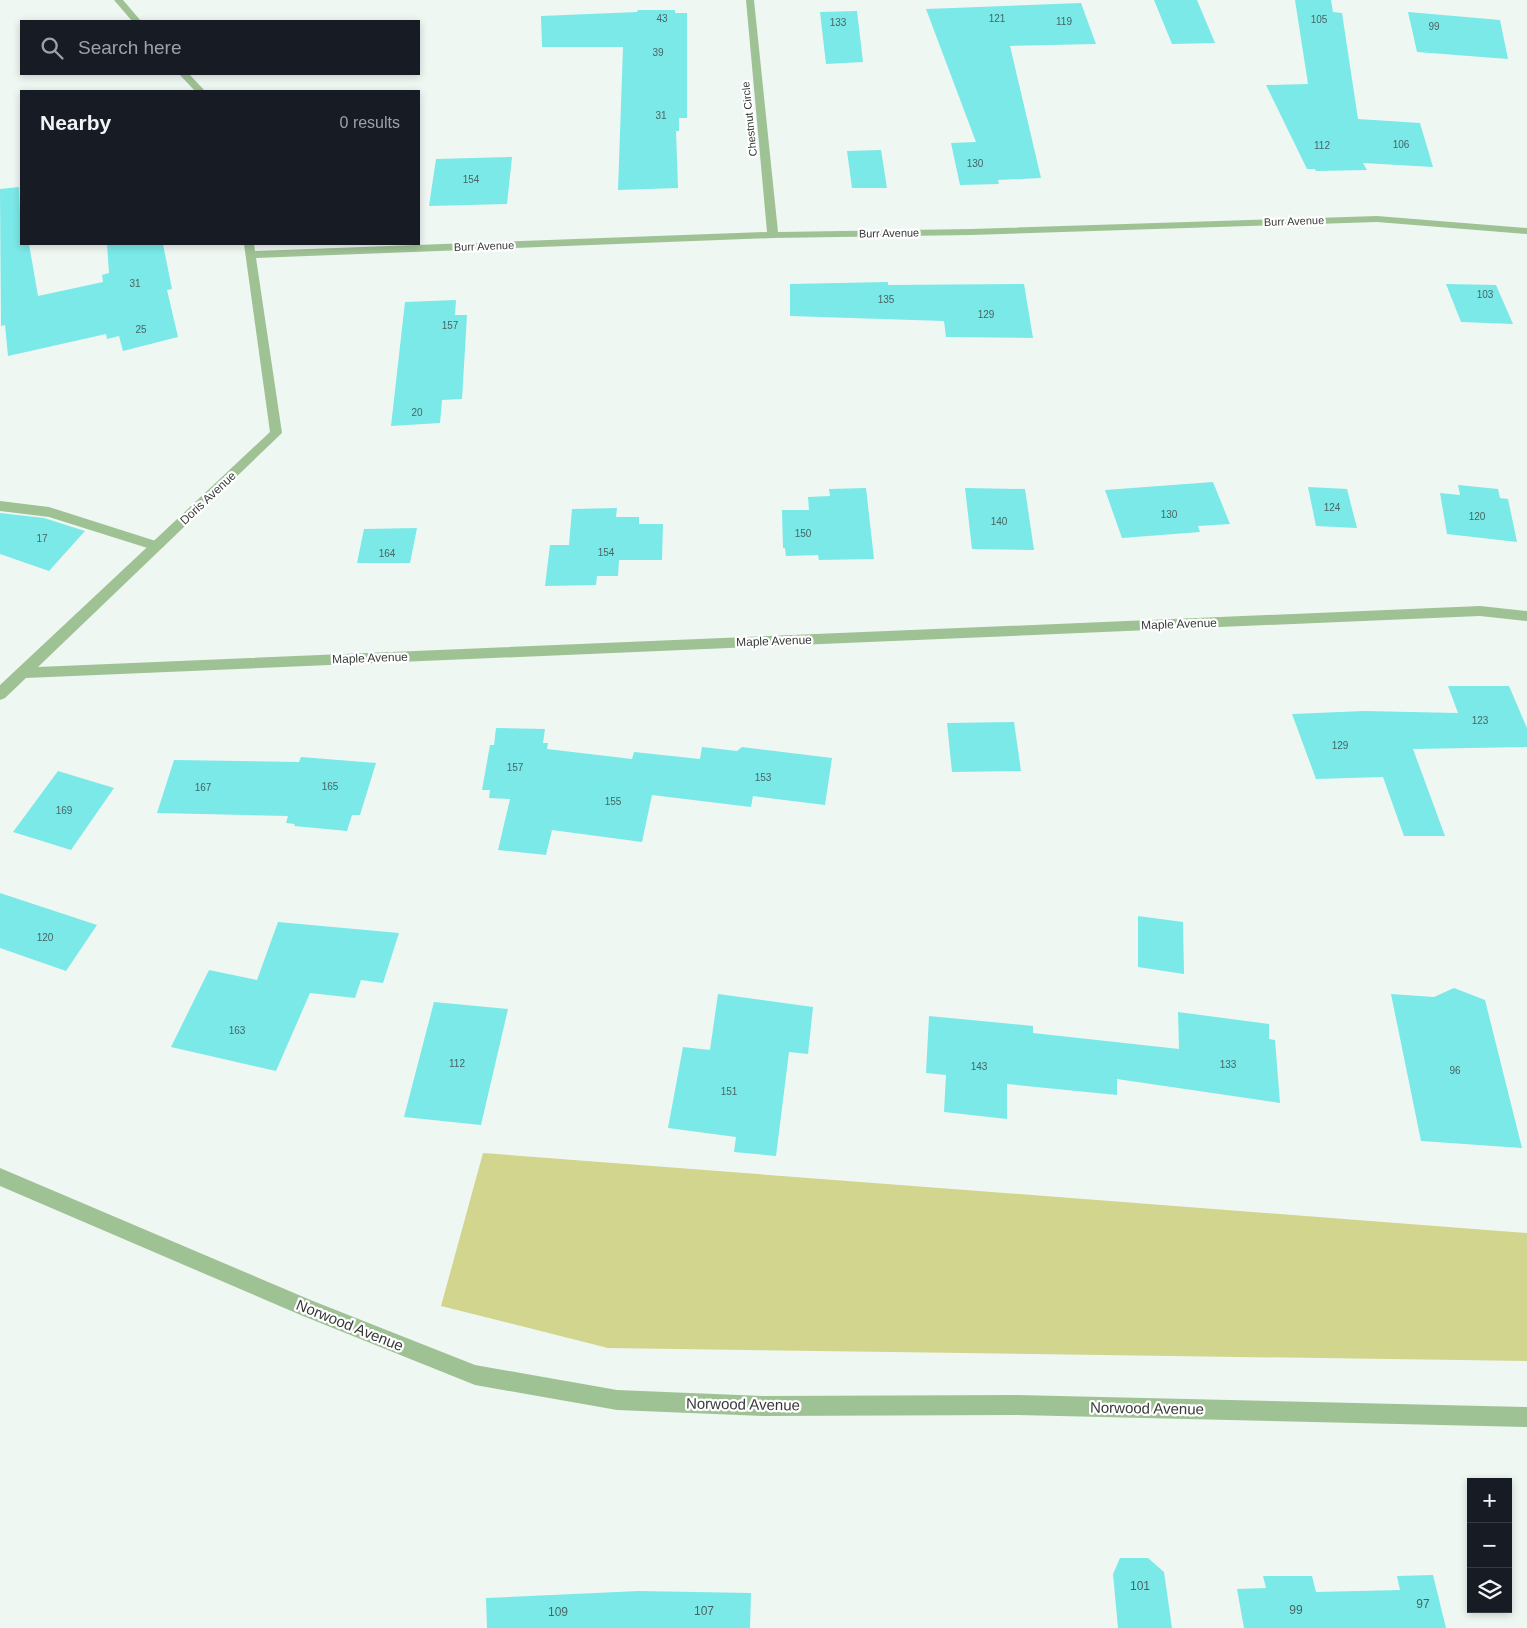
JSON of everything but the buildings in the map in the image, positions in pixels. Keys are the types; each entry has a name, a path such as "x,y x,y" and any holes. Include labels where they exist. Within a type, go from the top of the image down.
{"street":[{"path":"118,0 136,20"},
{"name":"Chestnut Circle","path":"750,0 773,235"},
{"path":"185,75 199,90"},
{"name":"Burr Avenue","path":"420,244 971,232 1378,219 1527,231"},
{"name":"Burr Avenue","path":"250,249 399,245"},
{"name":"Doris Avenue","path":"0,694 276,433 250,249"},
{"path":"0,506 49,512 157,546"},
{"name":"Maple Avenue","path":"22,673 1480,611 1527,616"},
{"name":"Norwood Avenue","path":"0,1176 310,1309 475,1375 617,1400 763,1406 1027,1405 1527,1416"}],"green space":[{"path":"483,1153 1527,1233 1527,1361 608,1348 441,1306"}]}
